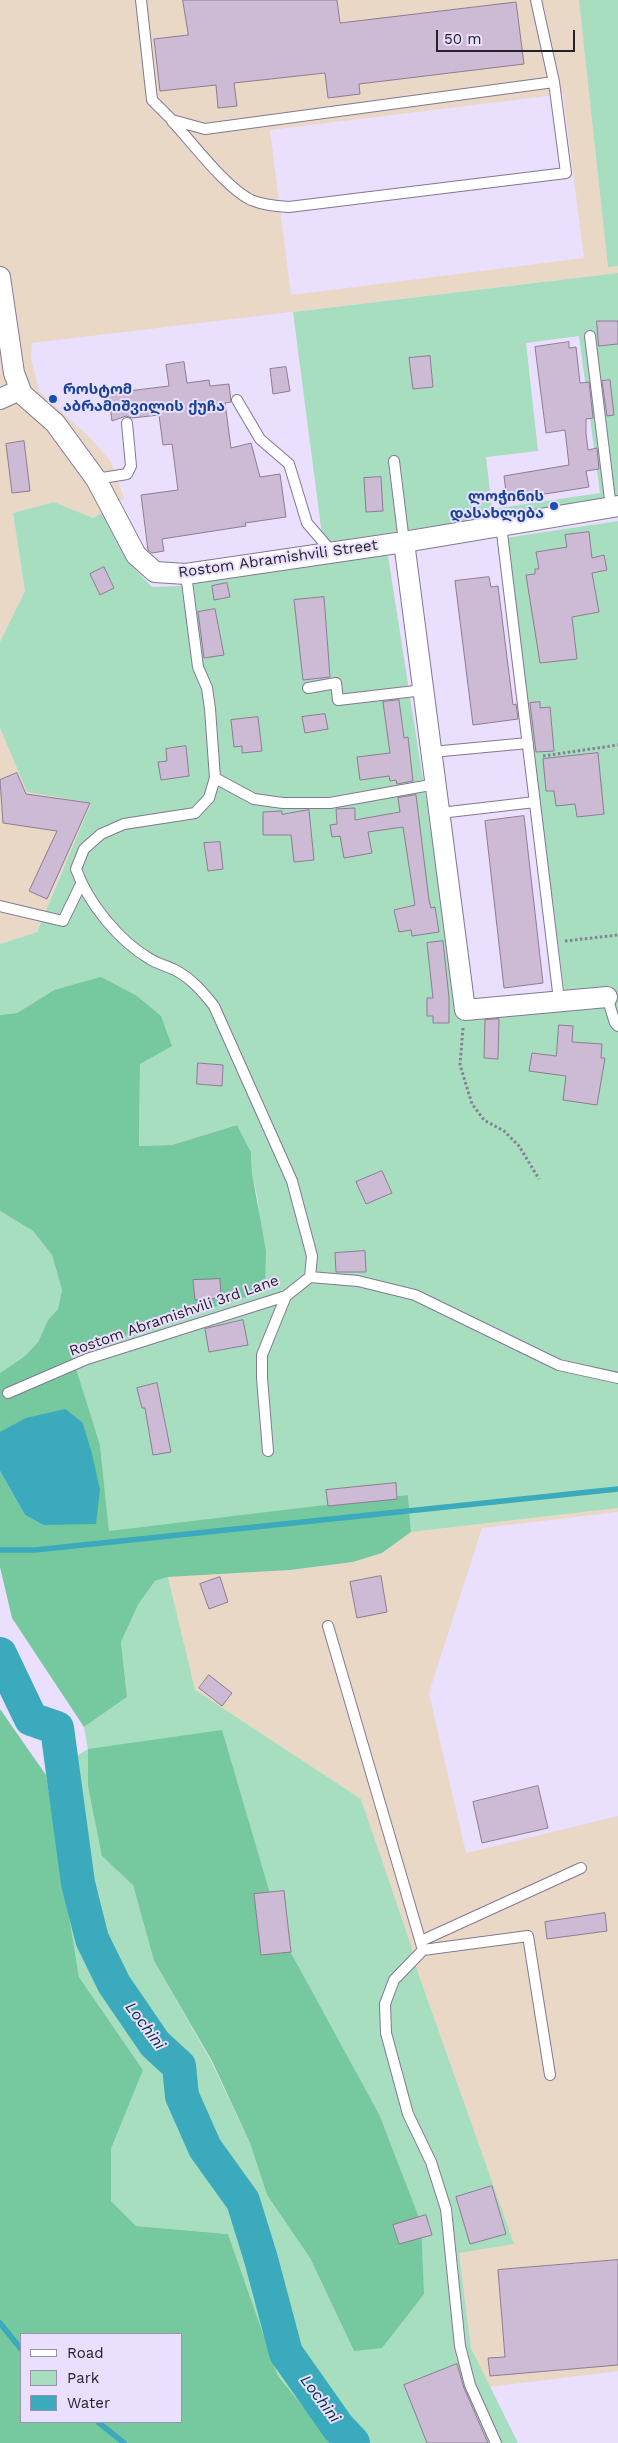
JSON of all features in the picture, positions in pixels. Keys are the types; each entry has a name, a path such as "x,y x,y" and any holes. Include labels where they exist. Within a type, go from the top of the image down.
{"street":[{"path":"0,277 14,373 20,390 0,399"},
{"name":"Rostom Abramishvili Street","path":"20,390 22,394 55,423 96,479 136,555 155,572 186,574 404,542 616,507"},
{"path":"404,542 465,1010 607,997"}],"lane":[{"path":"141,0 152,100 234,188 252,200 272,206 289,207 566,173 554,82 536,0"},
{"path":"172,120 205,129 554,82"},
{"path":"590,336 616,507"},
{"path":"237,400 260,439 289,464 306,523 332,552"},
{"path":"96,479 127,474 131,466 126,423"},
{"path":"394,461 404,542"},
{"path":"501,525 560,1000"},
{"path":"186,574 198,668 207,688 216,778 209,798 195,813 124,824 101,834 84,849 78,862 76,869 81,884 122,940 151,960 176,970 201,988 214,1006 292,1181 312,1256 310,1277 358,1281 415,1295 560,1365 618,1378"},
{"path":"308,688 336,683 338,700 424,690"},
{"path":"432,752 528,743"},
{"path":"216,778 254,799 283,803 330,802 436,784"},
{"path":"440,812 535,802"},
{"path":"0,906 63,921 81,884"},
{"path":"607,997 615,1023 618,1026"},
{"name":"Rostom Abramishvili 3rd Lane","path":"8,1393 87,1359 286,1296 310,1277"},
{"path":"268,1451 262,1355 286,1296"},
{"path":"328,1626 422,1945"},
{"path":"496,2443 470,2385 460,2346 446,2209 431,2162 408,2114 386,2033 385,2004 394,1980 422,1945 581,1868"},
{"path":"422,1945 528,1936 550,2075"}],"path":[{"path":"530,758 618,744"},
{"path":"552,943 618,935"},
{"path":"465,1010 460,1065 472,1104 484,1120 504,1131 519,1146 539,1179"}],"shaded area":[{"path":"0,0 618,0 618,273 32,343 31,358 39,391 90,438 111,462 124,498 93,518 54,502 13,513 25,591 0,642","holes":["563,94 584,258 291,295 270,130"]},
{"path":"0,728 27,792 91,803 37,932 0,944"},
{"path":"618,1508 618,1512 482,1528 429,1693 466,1853 618,1816 618,2371 489,2387 471,2348 459,2252 513,2244 415,1964 411,1945 361,1799 194,1690 168,1577 290,1570 353,1562 382,1553 411,1532"}],"green space":[{"path":"579,0 618,0 618,266 608,267"},
{"path":"618,273 618,498 323,543 293,312","holes":["579,336 600,493 492,509 486,457 538,451 526,343"]},
{"path":"54,502 93,518 103,512 128,562 152,587 180,586 357,553 388,556 460,1016 567,1011 505,538 618,521 618,1508 411,1532 408,1495 109,1532 100,1445 70,1353 265,1291 258,1201 252,1173 251,1152 237,1125 172,1145 139,1146 140,1064 54,990 17,1013 0,1015 0,944 37,932 91,803 27,792 0,728 0,642 25,591 13,513"},
{"path":"101,977 137,996 161,1016 172,1046 140,1064 139,1146 172,1145 237,1125 251,1152 252,1173 266,1251 265,1291 71,1353 100,1445 109,1531 408,1495 411,1532 382,1553 353,1562 290,1570 168,1577 155,1581 138,1605 121,1642 127,1697 84,1727 12,1618 0,1567 0,1471 25,1515 43,1525 100,1489 83,1423 0,1433 0,1373 25,1356 38,1342 48,1320 58,1309 62,1290 52,1255 33,1231 0,1211 0,1015 17,1013 54,990"},
{"path":"0,1211 33,1231 52,1255 62,1290 58,1309 48,1320 38,1342 25,1356 0,1373"},
{"path":"168,1577 195,1690 361,1799 411,1945 415,1964 514,2244 459,2253 471,2348 518,2443 333,2443 278,2376 228,2234 136,2226 111,2201 111,2149 143,2070 79,1977 46,1775 88,1749 84,1727 127,1697 121,1642 138,1605 155,1581","holes":["133,1885 283,1938 379,2114 354,2351 310,2258 267,2195 250,2143 211,2061 154,1961"]},
{"path":"0,1709 46,1775 79,1977 143,2070 111,2149 111,2201 136,2226 228,2234 278,2376 333,2443 0,2443"},
{"path":"222,1730 283,1938 379,2114 421,2223 424,2294 382,2348 354,2351 310,2258 267,2195 250,2143 212,2061 154,1961 133,1885 102,1856 88,1786 88,1749"}],"water":[{"path":"65,1409 83,1423 92,1454 100,1489 96,1524 43,1525 25,1515 0,1471 0,1432 26,1418"}],"building":[{"path":"183,0 337,0 340,23 516,2 524,64 359,84 360,94 328,98 325,73 234,83 237,106 218,108 216,85 160,91 154,39 188,35"},
{"path":"597,321 618,321 618,344 599,346"},
{"path":"569,342 569,348 576,347 580,383 589,382 593,418 586,419 586,433 588,450 597,448 599,469 586,471 589,487 507,500 504,476 569,465 565,430 546,433 535,347"},
{"path":"430,356 433,387 413,389 409,358"},
{"path":"184,362 187,383 209,380 210,386 229,384 231,402 225,403 231,448 251,443 260,477 280,474 286,517 245,523 246,526 162,539 164,551 152,553 148,550 141,495 178,490 172,444 163,445 159,415 132,418 126,416 112,421 108,390 128,387 128,391 169,386 166,365"},
{"path":"286,367 290,391 273,394 270,369"},
{"path":"610,380 614,415 607,416 602,381"},
{"path":"24,441 30,491 12,493 6,444"},
{"path":"381,477 383,511 366,512 364,478"},
{"path":"589,532 592,558 604,555 607,570 592,573 599,612 572,617 577,659 540,663 526,575 535,574 535,569 539,569 536,552 567,547 565,535"},
{"path":"104,567 114,588 100,595 90,574"},
{"path":"489,577 491,587 498,586 513,705 516,704 518,719 473,725 455,581"},
{"path":"227,583 230,597 214,600 212,586"},
{"path":"324,597 330,677 303,680 294,600"},
{"path":"215,609 224,655 204,658 198,612"},
{"path":"399,700 404,738 408,737 413,781 397,784 396,780 390,781 389,776 360,780 357,757 390,753 383,702"},
{"path":"540,702 540,708 550,707 554,751 536,752 530,703"},
{"path":"325,714 328,729 305,733 302,717"},
{"path":"258,717 262,751 242,753 242,746 234,747 231,720"},
{"path":"186,746 189,776 161,780 158,762 167,761 166,749"},
{"path":"598,753 604,814 577,817 575,804 556,806 554,791 546,791 543,759"},
{"path":"17,773 26,794 90,803 47,899 29,891 57,831 3,823 0,780"},
{"path":"416,795 429,900 431,908 435,907 439,932 412,936 411,930 399,932 394,910 415,905 403,827 368,832 372,853 344,858 340,836 332,837 330,825 337,824 336,809 355,808 355,820 400,812 398,798"},
{"path":"309,810 314,860 294,862 291,835 263,835 263,812 282,811 282,814"},
{"path":"524,816 543,983 504,988 485,821"},
{"path":"220,842 223,869 208,871 204,843"},
{"path":"443,941 449,998 449,1023 433,1023 433,1016 427,1016 427,998 433,998 427,943"},
{"path":"499,1019 498,1059 484,1058 485,1020"},
{"path":"559,1025 573,1026 572,1042 602,1044 601,1058 605,1058 597,1105 563,1100 566,1076 529,1071 532,1053 556,1056"},
{"path":"198,1063 223,1065 222,1086 197,1084"},
{"path":"382,1171 392,1193 366,1204 356,1182"},
{"path":"365,1251 366,1272 336,1272 335,1253"},
{"path":"220,1279 221,1298 195,1300 193,1280"},
{"path":"243,1320 248,1345 209,1352 205,1329"},
{"path":"157,1383 171,1452 153,1455 145,1408 142,1408 137,1388"},
{"path":"396,1483 397,1499 328,1506 326,1490"},
{"path":"381,1576 387,1612 357,1618 350,1582"},
{"path":"220,1577 228,1602 209,1609 200,1584"},
{"path":"209,1675 232,1693 222,1706 199,1688"},
{"path":"538,1786 548,1828 482,1843 473,1802"},
{"path":"284,1891 291,1952 261,1955 254,1894"},
{"path":"605,1913 607,1931 547,1939 545,1922"},
{"path":"492,2186 506,2234 470,2244 456,2197"},
{"path":"426,2215 432,2235 399,2244 393,2225"},
{"path":"618,2260 618,2365 490,2376 488,2358 505,2357 498,2270"},
{"path":"457,2364 464,2388 488,2443 427,2443 404,2385"}],"waterway":[{"path":"0,1550 35,1550 618,1489"},
{"name":"Lochini","path":"0,1654 31,1719 57,1728 78,1883 92,1939 114,1984 155,2044 179,2066 182,2096 205,2148 243,2201 261,2259 286,2353 338,2427 353,2443"},
{"path":"0,2323 20,2348"},
{"path":"99,2423 124,2443"}],"place":[{"name":"როსტომ აბრამიშვილის ქუჩა","path":"53,399"},
{"name":"ლოჭინის დასახლება","path":"554,506"}]}
